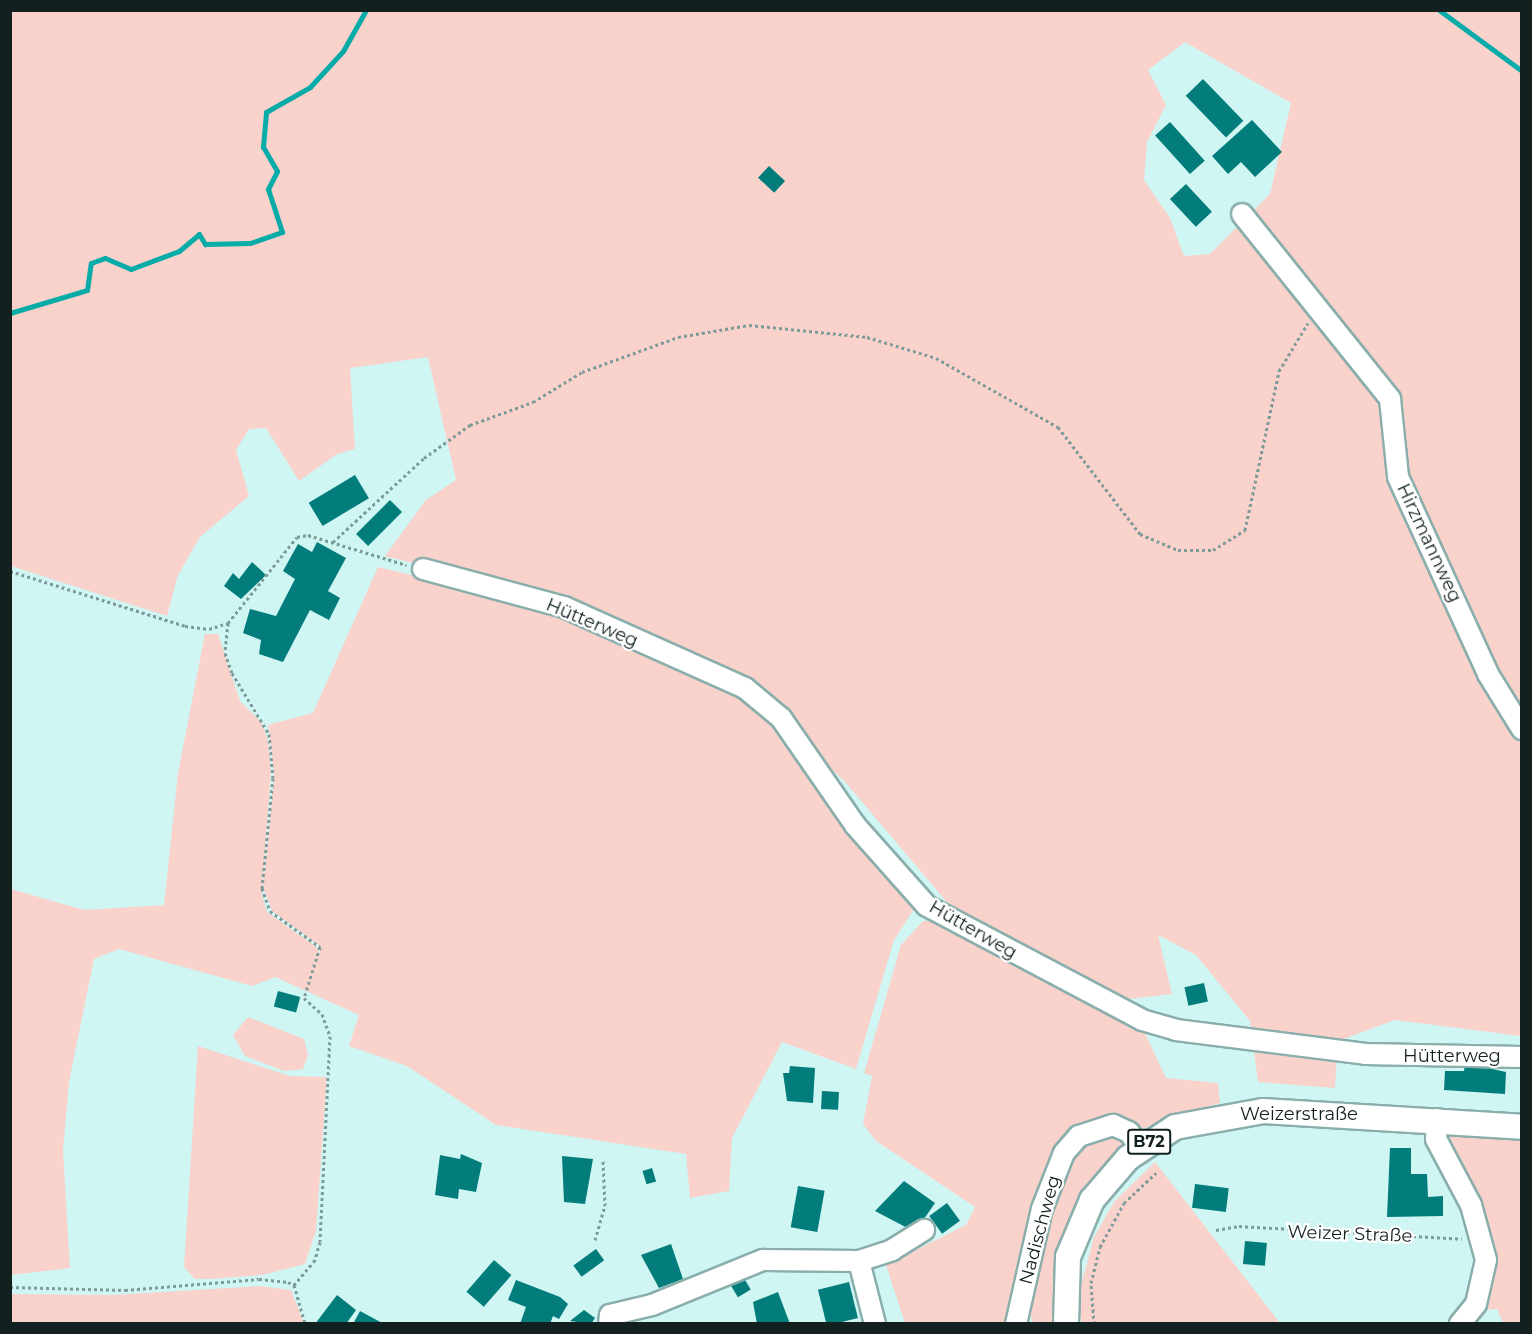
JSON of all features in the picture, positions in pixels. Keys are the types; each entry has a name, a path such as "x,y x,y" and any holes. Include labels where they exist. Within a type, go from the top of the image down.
{"main road":[{"name":"Weizerstraße","path":"1066,1323 1068,1257 1079,1224 1106,1180 1138,1144 1175,1127 1231,1114 1437,1119 1521,1127"}],"street":[{"name":"Hirzmannweg","path":"1242,214 1316,311 1389,399 1398,477 1488,674 1521,729"},
{"name":"Hütterweg","path":"423,569 564,607 745,688 780,718 855,825 927,906 1142,1020 1176,1030 1365,1054 1521,1057"},
{"path":"1437,1119 1436,1139 1480,1229 1485,1282 1476,1304 1460,1323"},
{"name":"Nadischweg","path":"1016,1323 1042,1209 1064,1153 1096,1127 1118,1126 1138,1144"},
{"path":"609,1323 610,1315 652,1305 763,1260 859,1261 892,1250 924,1230"},
{"path":"859,1261 875,1323"}],"path":[{"path":"333,542 424,458 470,425 533,402 582,372 667,341 749,325 867,337 936,358 1058,427 1140,534 1178,550 1213,550 1245,530 1279,371 1316,311"},
{"path":"294,1285 315,1260 320,1242 331,1055 326,1020 304,998 320,947 270,911 262,888 273,778 269,734 232,673 225,653 228,623 297,537 308,535 423,569"},
{"path":"10,571 185,626 228,623"},
{"path":"595,1240 605,1206 603,1160"},
{"path":"1095,1323 1091,1283 1100,1247 1124,1203 1156,1173"},
{"name":"Weizer Straße","path":"1216,1230 1239,1226 1466,1239 1480,1229"},
{"path":"10,1287 125,1290 259,1279 294,1285"},
{"path":"294,1285 305,1323"}],"shaded area":[{"path":"10,11 1521,11 1521,1036 1395,1020 1338,1041 1335,1088 1258,1082 1250,1021 1196,955 1158,935 1172,994 1129,999 1166,1078 1218,1083 1220,1103 1144,1128 1132,1125 1072,1135 1012,1323 905,1323 886,1265 966,1225 975,1207 876,1141 863,1124 872,1076 864,1073 901,945 923,921 962,920 846,783 745,683 459,575 385,556 426,500 456,480 428,357 350,368 355,449 337,454 299,481 266,428 249,429 236,450 249,496 200,537 178,575 167,616 11,566","holes":["1185,42 1291,103 1270,194 1210,254 1184,256 1170,218 1144,180 1147,142 1166,105 1148,70"]},
{"path":"378,567 542,606 751,699 779,721 830,807 918,903 894,940 856,1069 782,1042 732,1138 729,1191 690,1198 686,1154 496,1125 407,1066 349,1046 359,1015 275,977 252,986 119,949 94,959 69,1082 63,1150 70,1268 11,1275 11,889 84,910 164,905 178,773 202,649 205,634 218,634 240,701 262,723 268,741 271,773 262,895 267,912 318,948 319,954 321,947 272,911 263,887 274,776 268,725 313,713"},
{"path":"248,1017 304,1039 308,1055 303,1069 284,1071 245,1056 233,1035"},
{"path":"198,1046 290,1076 327,1077 316,1231 305,1264 262,1275 210,1279 195,1279 184,1267"},
{"path":"1112,1131 1124,1140 1122,1147 1091,1185 1062,1243 1056,1323 1033,1324 1028,1305 1039,1240 1075,1146"},
{"path":"1447,1133 1521,1139 1521,1323 1503,1322 1497,1309 1479,1310 1486,1295"},
{"path":"1155,1162 1280,1323 1081,1323 1079,1292 1094,1237 1114,1202"},
{"path":"259,1286 291,1290 304,1323 11,1323 11,1294 114,1295"}],"building":[{"path":"1203,79 1243,121 1226,137 1186,96"},
{"path":"1252,120 1282,152 1255,177 1241,162 1228,174 1212,156"},
{"path":"1170,122 1205,161 1190,174 1155,135"},
{"path":"769,166 785,181 774,193 758,178"},
{"path":"1186,184 1212,212 1196,227 1170,199"},
{"path":"355,475 369,498 323,526 309,503"},
{"path":"390,500 402,512 368,546 356,534"},
{"path":"317,542 346,558 328,591 340,598 329,620 310,610 283,662 259,654 261,640 243,633 250,609 276,616 295,579 283,571 298,544 312,552"},
{"path":"252,562 266,575 241,599 224,586 233,573 239,579"},
{"path":"1204,983 1208,1002 1188,1006 1184,987"},
{"path":"278,991 300,997 296,1012 274,1006"},
{"path":"1465,1063 1506,1072 1505,1094 1444,1090 1445,1071 1464,1071"},
{"path":"790,1066 815,1068 813,1103 787,1101 783,1073 789,1073"},
{"path":"822,1091 839,1092 838,1110 821,1109"},
{"path":"1390,1148 1411,1148 1411,1174 1427,1174 1428,1197 1443,1196 1443,1216 1387,1217"},
{"path":"461,1154 482,1163 476,1192 459,1189 458,1199 435,1195 440,1155 460,1159"},
{"path":"562,1156 593,1159 585,1204 564,1202"},
{"path":"652,1168 656,1181 647,1184 642,1171"},
{"path":"904,1181 935,1203 915,1232 875,1211"},
{"path":"1195,1184 1229,1188 1226,1212 1192,1208"},
{"path":"798,1186 825,1191 817,1232 791,1227"},
{"path":"947,1203 960,1221 942,1234 929,1216"},
{"path":"1245,1241 1267,1243 1265,1266 1243,1264"},
{"path":"671,1244 683,1279 659,1288 641,1255"},
{"path":"596,1249 604,1260 582,1277 573,1265"},
{"path":"494,1260 511,1275 484,1307 466,1292"},
{"path":"742,1275 751,1290 738,1297 729,1283"},
{"path":"516,1280 560,1297 568,1304 559,1319 553,1316 550,1324 520,1324 526,1307 508,1300"},
{"path":"849,1282 858,1318 826,1324 818,1290"},
{"path":"778,1292 790,1324 757,1324 753,1302"},
{"path":"337,1295 356,1310 346,1324 315,1324"},
{"path":"584,1310 595,1318 591,1324 570,1321"},
{"path":"360,1311 384,1324 353,1324"}],"waterway":[{"path":"10,313 87,290 91,263 105,258 131,269 179,251 199,234 205,244 250,243 282,232 268,189 277,171 263,147 266,112 310,87 343,51 366,10"},
{"path":"1439,10 1522,71"}]}
